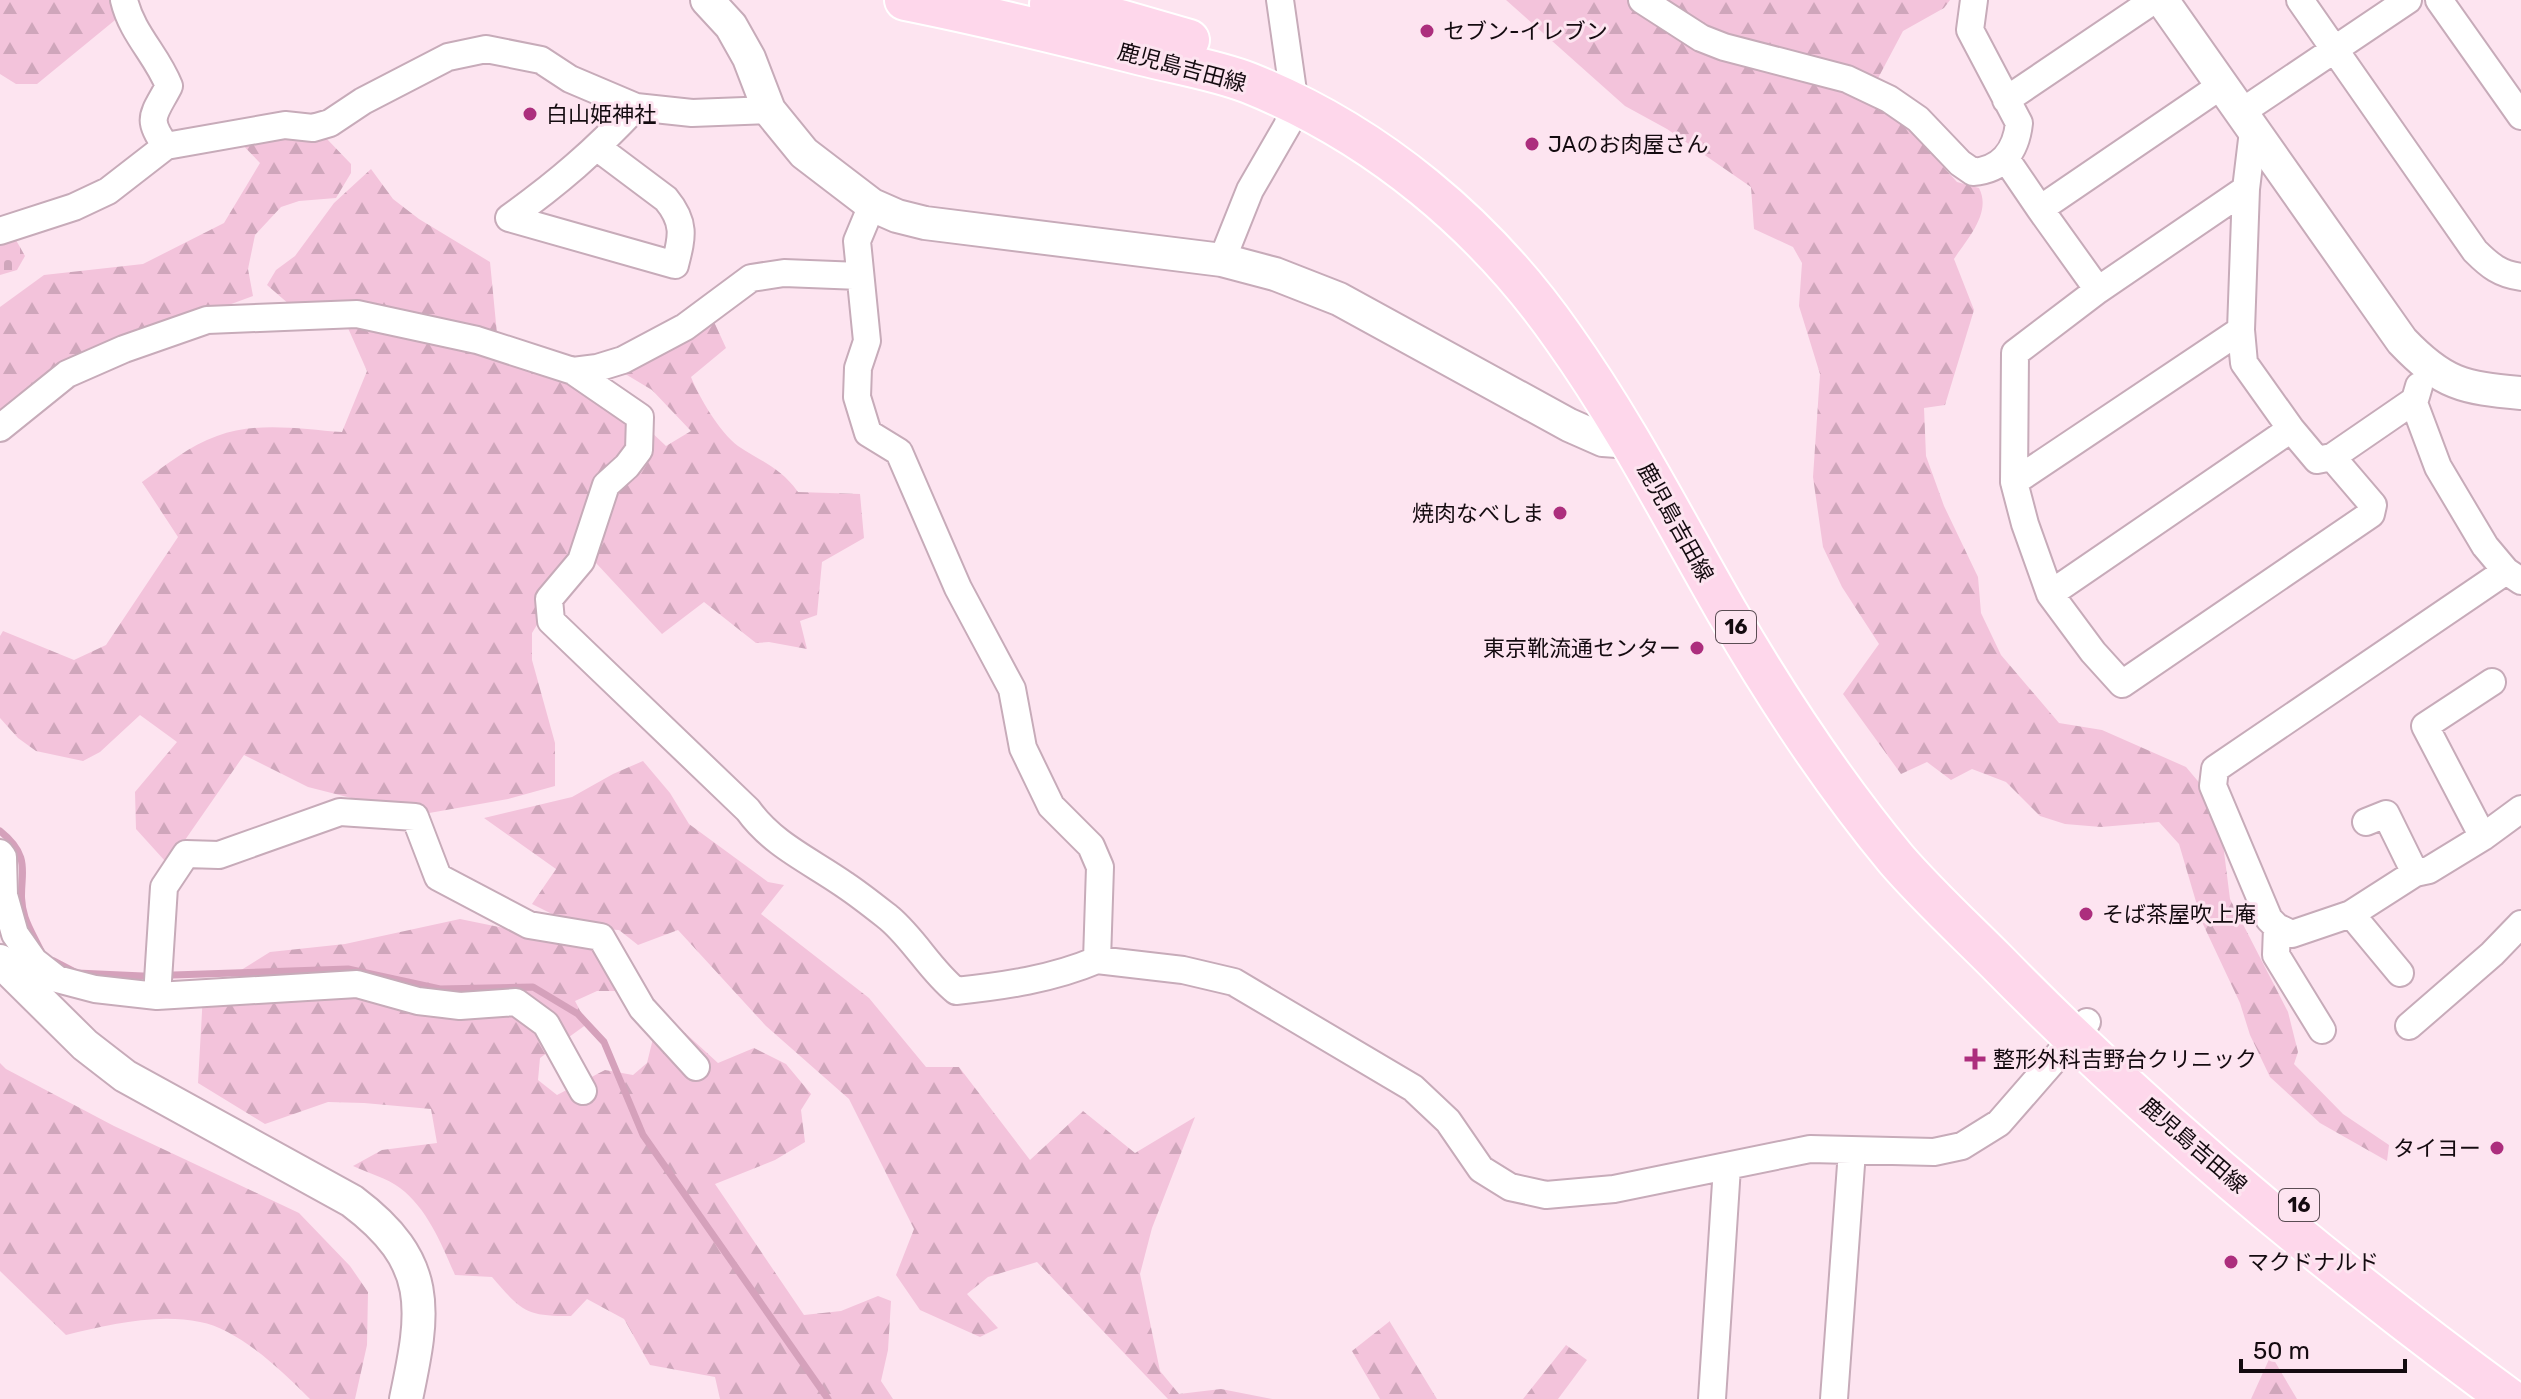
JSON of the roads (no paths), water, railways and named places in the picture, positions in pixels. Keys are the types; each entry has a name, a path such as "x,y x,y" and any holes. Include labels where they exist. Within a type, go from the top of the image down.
{"main road":[{"name":"鹿児島吉田線","path":"905,0 1004,20 1246,82 1293,90 1382,125 1477,200 1524,249 1620,377 1748,601 1840,742 1917,846 2080,1031 2350,1248 2521,1375"},
{"name":"鹿児島吉田線","path":"1031,0 1135,24 1253,59 1413,177 1462,219 1562,334 1631,442 1730,617 1815,751 1897,860 2303,1239 2408,1325 2509,1399"}],"street":[{"path":"124,0 128,17 146,49 161,66 169,86 153,117 153,128 166,146"},
{"path":"707,0 731,26 749,58 769,110 804,153 872,205 925,223 1222,260 1275,274 1339,299 1569,425 1603,440 1631,442"},
{"path":"1222,260 1250,190 1287,126 1293,90 1280,0"},
{"path":"1642,0 1701,38 1724,47 1847,79 1889,99 1918,119 1960,163 1973,172 1987,171 2006,159 2017,138 2019,123 1970,30 1974,0"},
{"path":"2006,100 2154,0"},
{"path":"2162,0 2402,341 2424,365 2444,378 2481,390 2521,393"},
{"path":"2300,0 2475,251 2492,268 2521,277"},
{"path":"2246,122 2334,50 2408,0"},
{"path":"2439,0 2521,116"},
{"path":"0,231 74,207 108,191 166,146 241,131 285,125 313,128 330,123 363,101 448,57 486,49 541,60 570,79 636,107 692,113 769,110"},
{"path":"2040,209 2222,85"},
{"path":"598,148 666,199 674,209 679,217 682,235 675,265 509,218 563,179 598,148 636,107"},
{"path":"2246,122 2241,330 2244,363 2317,460 2332,457 2415,400"},
{"path":"2006,159 2098,290"},
{"path":"2246,189 2098,290 2015,353 2014,482 2050,594 2093,652 2122,684 2371,514 2373,505 2332,457"},
{"path":"872,205 857,241 867,341 858,368 857,397 868,433 899,452 958,588 1012,689 1023,748 1051,806 1091,846 1100,867 1097,960"},
{"path":"573,371 623,360 685,327 751,278 784,273 860,276"},
{"path":"0,428 67,374 124,349 207,320 357,314 477,340 573,371 640,417 639,450 612,477 603,491 581,561 549,599 551,621 748,810 760,827 892,920 940,978 956,991 1009,986 1097,960 1183,970 1234,982 1413,1088 1448,1121 1481,1169 1510,1187 1546,1195 1614,1189 1810,1149 1934,1152 1962,1146 1999,1123 2080,1031"},
{"path":"2014,482 2241,330"},
{"path":"2424,365 2414,403 2445,479 2485,546 2514,576 2215,769 2213,786 2269,919 2292,934 2351,914 2415,873 2429,870 2483,837 2521,809"},
{"path":"2050,594 2291,429"},
{"path":"2483,837 2425,726 2492,682"},
{"path":"157,996 164,887 186,854 219,855 340,812 415,817 438,877 529,925 601,937 642,1008 696,1067"},
{"path":"2366,822 2386,814 2415,873"},
{"path":"0,853 3,857 4,895 15,934 34,961 57,979 95,989 157,996 357,984 418,1001 446,1005 516,1002 546,1024 583,1091"},
{"path":"2351,914 2400,973"},
{"path":"2409,1026 2492,954 2521,924"},
{"path":"2277,927 2276,955 2322,1030"},
{"path":"0,961 85,1045 125,1076 352,1201 381,1222 413,1271 418,1295 419,1333 406,1399"},
{"path":"1834,1399 1852,1151"},
{"path":"1712,1399 1727,1167"}],"waterway":[{"path":"0,831 19,852 23,872 22,904 41,951"},
{"path":"54,961 77,973 143,976 348,969 440,989 533,987 578,1014 604,1042 643,1135 828,1399"}],"place":[{"name":"セブン-イレブン","path":"1427,31"},
{"name":"白山姫神社","path":"530,114"},
{"name":"JAのお肉屋さん","path":"1532,144"},
{"name":"焼肉なべしま","path":"1560,513"},
{"name":"東京靴流通センター","path":"1697,648"},
{"name":"そば茶屋吹上庵","path":"2086,914"},
{"name":"整形外科吉野台クリニック","path":"1975,1059"},
{"name":"タイヨー","path":"2497,1148"},
{"name":"マクドナルド","path":"2231,1262"}]}
